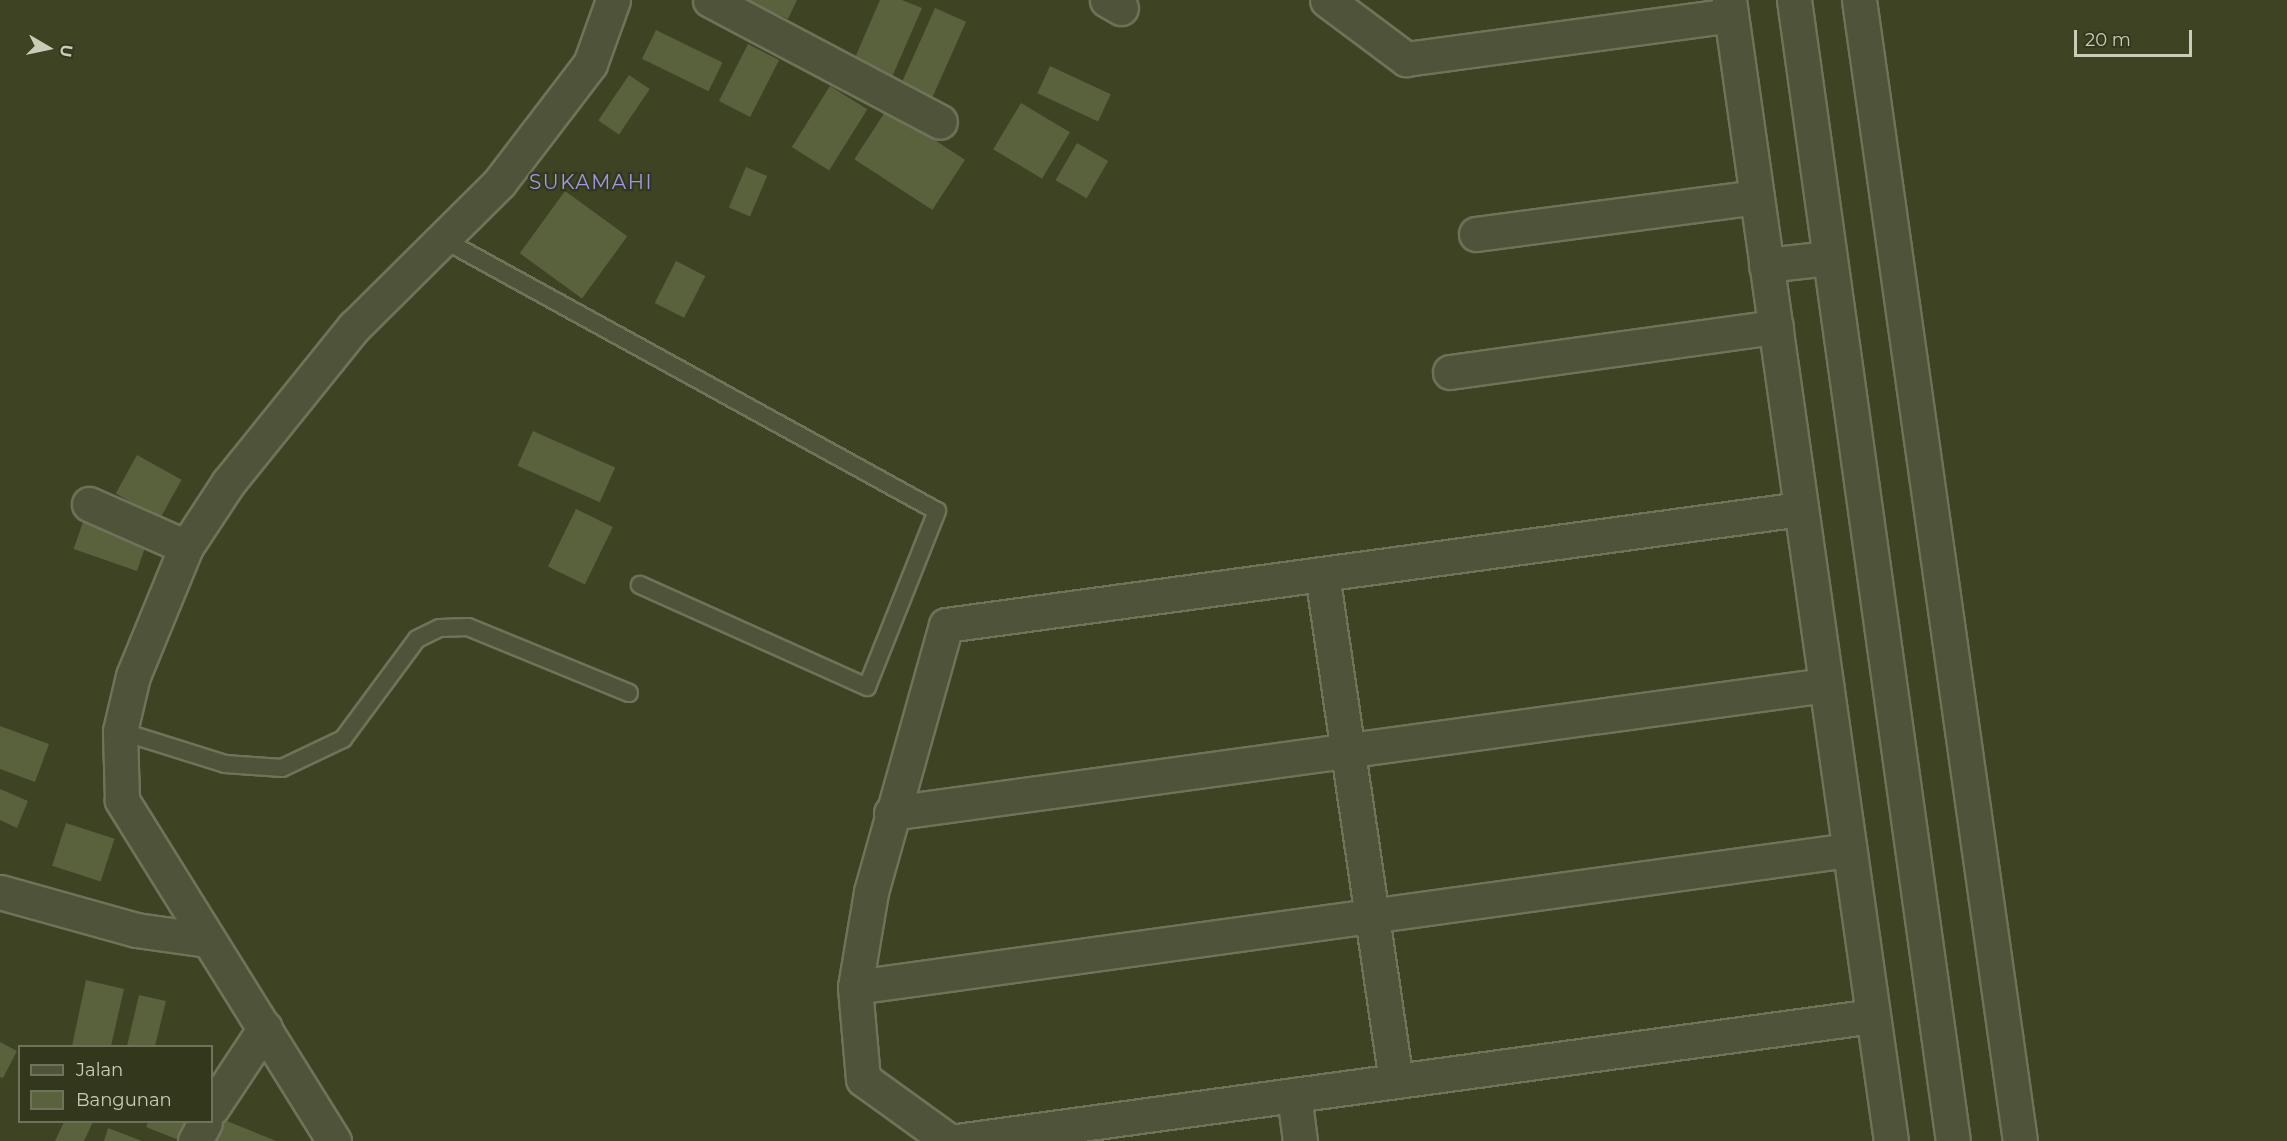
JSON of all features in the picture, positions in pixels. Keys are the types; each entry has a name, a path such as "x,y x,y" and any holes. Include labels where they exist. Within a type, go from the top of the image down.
{"street":[{"path":"334,1141 122,800 120,731 133,676 186,547 293,398 354,327 446,241 499,183 590,64 613,0"},
{"path":"710,0 940,122"},
{"path":"1794,0 1828,258 1953,1141"},
{"path":"1859,0 2020,1141"},
{"path":"1336,3 1406,58 1730,7 1891,1141"},
{"path":"1476,234 1757,197"},
{"path":"1766,265 1828,258"},
{"path":"1450,372 1776,327"},
{"path":"89,504 186,547"},
{"path":"949,1141 863,1079 855,987 891,813 946,625 1801,509"},
{"path":"1322,574 1396,1081"},
{"path":"891,813 1826,685"},
{"path":"855,987 1849,850"},
{"path":"2,897 136,930 207,940"},
{"path":"957,1141 1873,1016"},
{"path":"213,1106 265,1028"},
{"path":"1294,1095 1300,1141"},
{"path":"195,1141 204,1123"}],"lane":[{"path":"446,241 937,511 867,687 640,585"},
{"path":"120,731 225,764 282,768 343,740 417,639 440,628 468,627 629,693"}],"building":[{"path":"746,0 797,0 788,19"},
{"path":"880,0 902,0 922,8 892,77 854,60"},
{"path":"935,8 966,22 931,99 900,86"},
{"path":"656,30 723,62 708,91 642,59"},
{"path":"748,44 779,60 750,117 719,101"},
{"path":"1050,66 1111,94 1098,122 1037,93"},
{"path":"629,75 650,89 619,135 598,121"},
{"path":"830,86 867,109 829,170 792,147"},
{"path":"1021,103 1070,132 1042,179 993,149"},
{"path":"887,109 965,160 932,210 854,159"},
{"path":"1077,143 1108,161 1087,198 1056,180"},
{"path":"746,167 767,176 750,216 729,208"},
{"path":"565,191 627,236 582,299 520,253"},
{"path":"676,261 705,276 684,318 655,303"},
{"path":"533,431 615,468 600,502 518,466"},
{"path":"137,455 182,480 160,518 116,493"},
{"path":"576,509 613,527 585,584 548,567"},
{"path":"85,516 148,538 137,571 74,549"},
{"path":"0,726 49,744 35,782 0,769"},
{"path":"0,789 28,801 17,828 0,820"},
{"path":"66,823 115,839 101,882 52,866"},
{"path":"86,980 124,989 111,1045 72,1045"},
{"path":"139,995 166,1001 155,1045 127,1045"},
{"path":"0,1042 17,1051 3,1078 0,1077"},
{"path":"217,1117 276,1141 207,1141"},
{"path":"64,1123 93,1123 84,1141 55,1141"},
{"path":"148,1123 190,1123 181,1141 146,1127"},
{"path":"108,1128 142,1141 104,1141"}],"district":[{"name":"SUKAMAHI","path":"591,182"}]}
